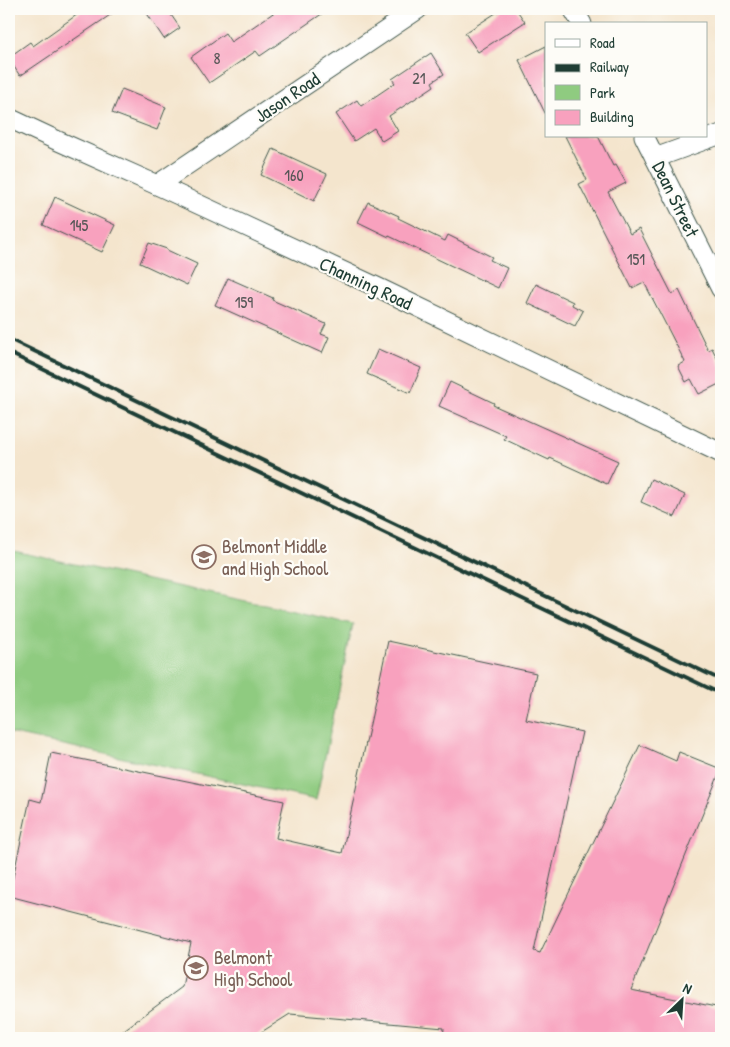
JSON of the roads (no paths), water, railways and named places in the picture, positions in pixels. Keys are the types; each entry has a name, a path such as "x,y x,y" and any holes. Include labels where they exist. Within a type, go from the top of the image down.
{"street":[{"name":"Jason Road","path":"157,185 418,9"},
{"path":"574,9 581,22"},
{"name":"Channing Road","path":"9,118 448,321 721,453"},
{"path":"656,158 721,134"},
{"name":"Dean Street","path":"645,138 721,288"}],"railway":[{"path":"9,339 721,680"},
{"path":"9,353 721,694"}],"place":[{"name":"Belmont Middle and High School","path":"204,557"},
{"name":"Belmont High School","path":"196,968"}]}
